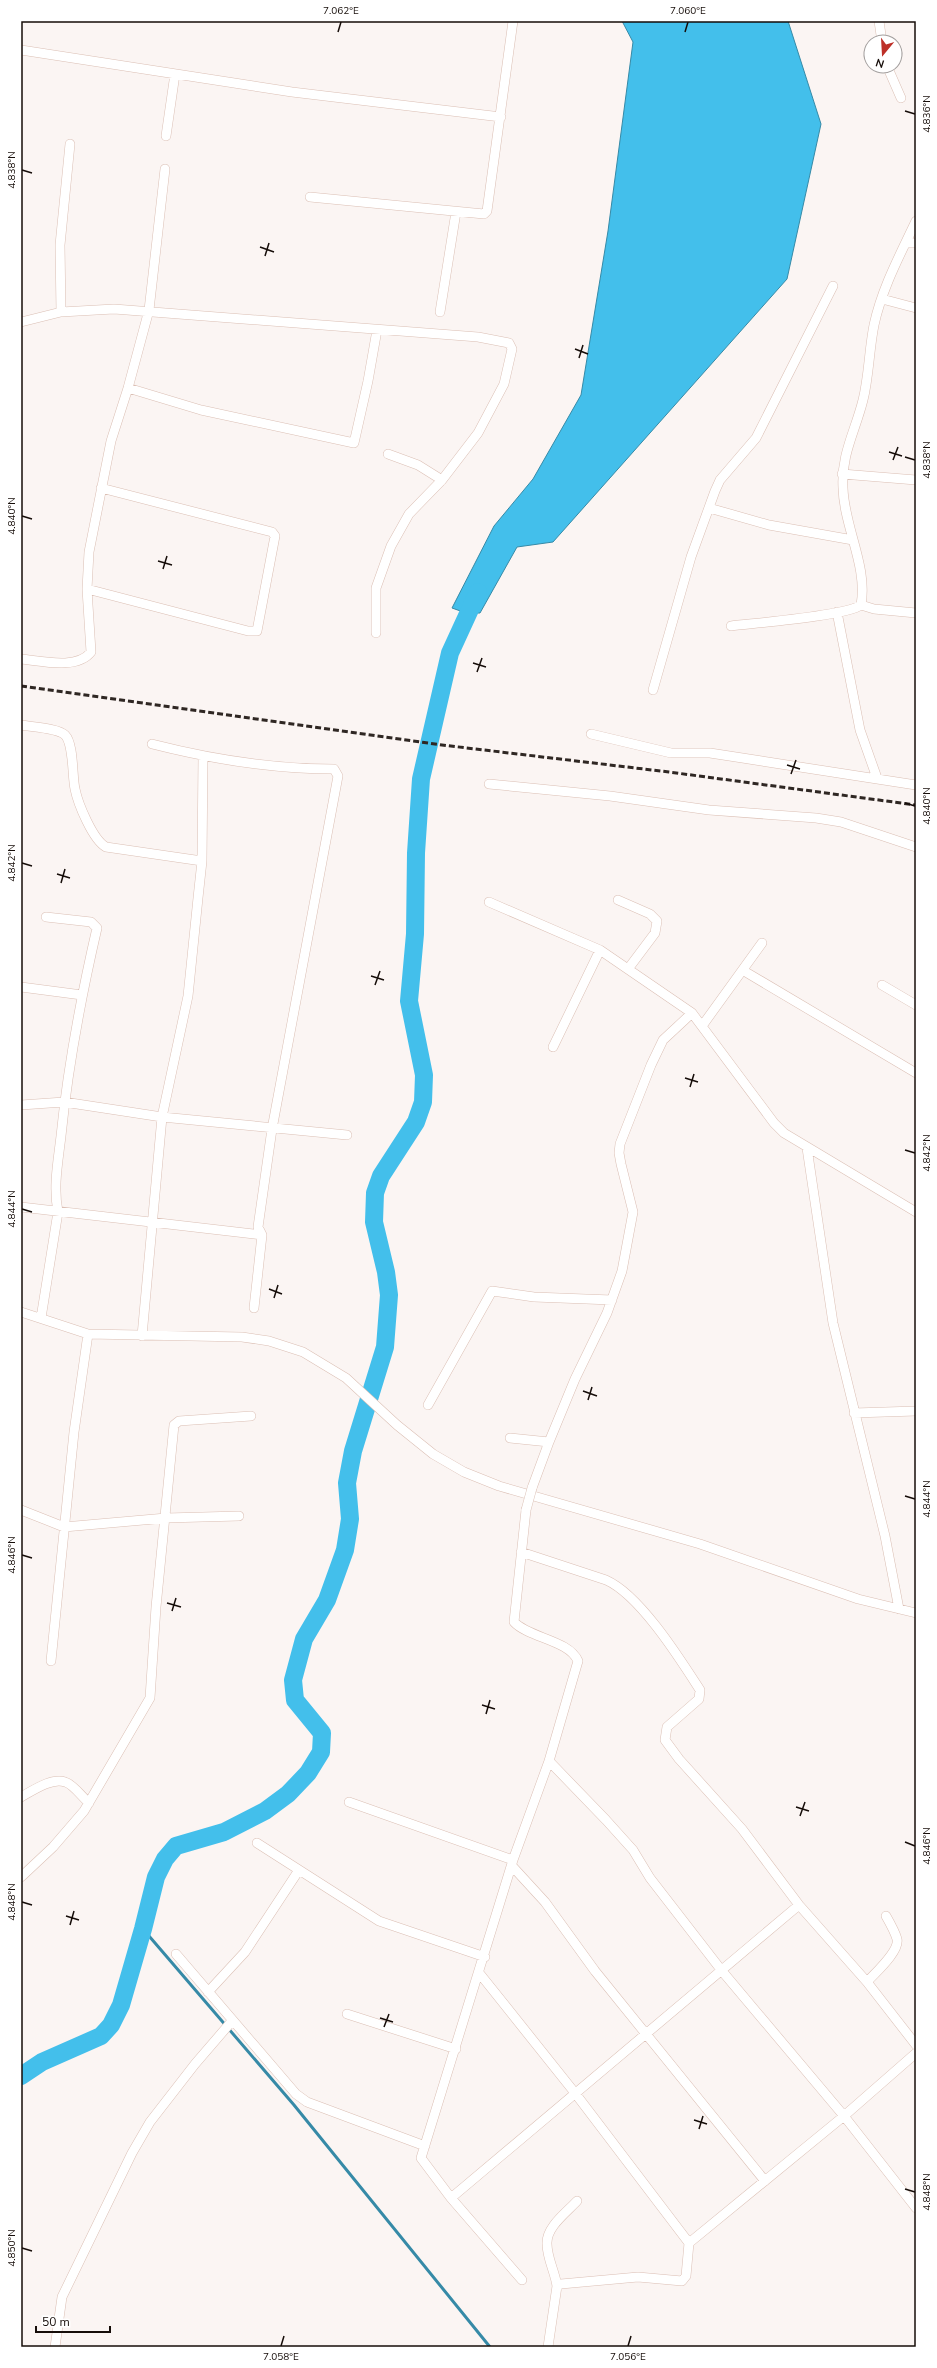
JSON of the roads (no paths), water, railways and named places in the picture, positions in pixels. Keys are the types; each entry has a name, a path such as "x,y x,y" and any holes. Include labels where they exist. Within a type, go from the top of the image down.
{"street":[{"path":"310,197 480,214 487,210 513,21"},
{"path":"879,21 881,34"},
{"path":"21,50 292,92 501,117"},
{"path":"166,136 176,74"},
{"path":"890,74 901,98"},
{"path":"61,312 60,240 70,144"},
{"path":"21,660 69,663 86,658 91,652 87,589 89,552 111,441 128,388 149,310 165,170"},
{"path":"440,312 456,212"},
{"path":"861,605 862,585 844,505 842,474 848,442 866,386 874,326 891,274 916,221"},
{"path":"906,243 916,243"},
{"path":"653,690 691,557 720,480 756,438 833,286"},
{"path":"882,299 916,308"},
{"path":"21,322 61,312 97,309 149,310 377,330 478,337 509,343 512,348 504,384 478,433 442,480 409,514 391,546 376,588 376,633"},
{"path":"128,388 201,410 354,443 368,381 377,330"},
{"path":"388,454 418,465 442,480"},
{"path":"842,474 916,480"},
{"path":"87,589 248,631 257,631 275,536 272,532 101,488"},
{"path":"709,508 769,525 852,540"},
{"path":"731,626 837,612 856,608 861,605 874,609 916,613"},
{"path":"837,612 860,730 877,778"},
{"path":"21,726 60,732 66,736 69,743 75,789 89,826 101,844 106,847 202,861"},
{"path":"591,734 671,753 710,753 916,785"},
{"path":"152,744 203,757 305,769 334,769 338,776 272,1129 258,1227 262,1235 254,1308"},
{"path":"142,1336 154,1222 162,1117 188,996 202,861 203,757"},
{"path":"488,784 610,796 709,810 822,818 841,822 916,847"},
{"path":"618,900 650,914 657,921 656,933 628,969"},
{"path":"489,902 600,950 692,1013 774,1123 784,1133 916,1212"},
{"path":"41,1318 58,1212 55,1196 64,1102 82,995 97,928 96,925 91,922 46,917"},
{"path":"702,1026 744,971 762,943"},
{"path":"553,1047 600,950"},
{"path":"744,971 916,1073"},
{"path":"882,985 916,1005"},
{"path":"21,987 82,995"},
{"path":"522,2280 451,2198 422,2160 425,2146 480,1974 512,1863 549,1761 578,1661 576,1655 569,1650 533,1634 514,1622 526,1510 532,1488 549,1442 612,1300 622,1271 633,1212 621,1164 619,1153 620,1144 650,1065 663,1040 692,1013"},
{"path":"21,1105 64,1102 162,1117 348,1136"},
{"path":"807,1148 833,1323 885,1536 899,1608"},
{"path":"21,1207 262,1235"},
{"path":"428,1406 488,1294 492,1291 534,1297 612,1300"},
{"path":"21,1312 88,1334 242,1337 269,1341 303,1352 346,1378 397,1425 433,1454 464,1472 499,1486 700,1544 858,1599 916,1613"},
{"path":"51,1661 74,1432 88,1334"},
{"path":"854,1413 916,1411"},
{"path":"21,1877 53,1847 89,1803 150,1698 156,1607 174,1425 176,1422 251,1416"},
{"path":"510,1438 549,1442"},
{"path":"21,1510 64,1527 166,1518 240,1516"},
{"path":"521,1552 614,1584 646,1615 673,1648 700,1690 700,1699 668,1727 665,1740 679,1759 742,1829 799,1905 867,1982 916,2045"},
{"path":"549,1761 633,1850 650,1878 722,1971 844,2116 916,2208"},
{"path":"21,1797 47,1784 60,1781 66,1782 89,1803"},
{"path":"349,1802 512,1863 545,1902 596,1971 765,2181"},
{"path":"257,1843 389,1926 485,1957"},
{"path":"208,1992 245,1952 299,1870"},
{"path":"451,2198 799,1905"},
{"path":"867,1982 898,1945 897,1938 886,1916"},
{"path":"176,1954 208,1992 229,2024 301,2098 425,2146"},
{"path":"480,1974 576,2093 689,2242 686,2276 682,2281 638,2277 561,2284 557,2286"},
{"path":"347,2014 456,2049"},
{"path":"55,2347 62,2296 132,2153 150,2122 229,2024"},
{"path":"689,2242 844,2116 916,2052"},
{"path":"548,2347 557,2286 547,2244 548,2236 553,2227 577,2201"}],"water":[{"path":"622,21 788,21 821,124 787,279 553,542 517,547 480,613 466,613 452,608 494,526 533,479 581,395 608,231 633,42"}],"waterway":[{"path":"21,2076 42,2062 101,2036 111,2025 121,2005 156,1877 165,1859 176,1846 224,1832 265,1811 288,1794 308,1773 321,1752 322,1733 295,1700 293,1680 304,1639 327,1600 345,1550 350,1519 347,1483 353,1451 385,1347 389,1295 386,1272 374,1222 375,1193 381,1176 416,1122 423,1102 424,1075 409,1001 415,934 416,853 421,779 450,653 478,592"},
{"path":"143,1929 294,2105 490,2347"}],"railway":[{"path":"21,686 442,745 669,772 916,805"}]}
